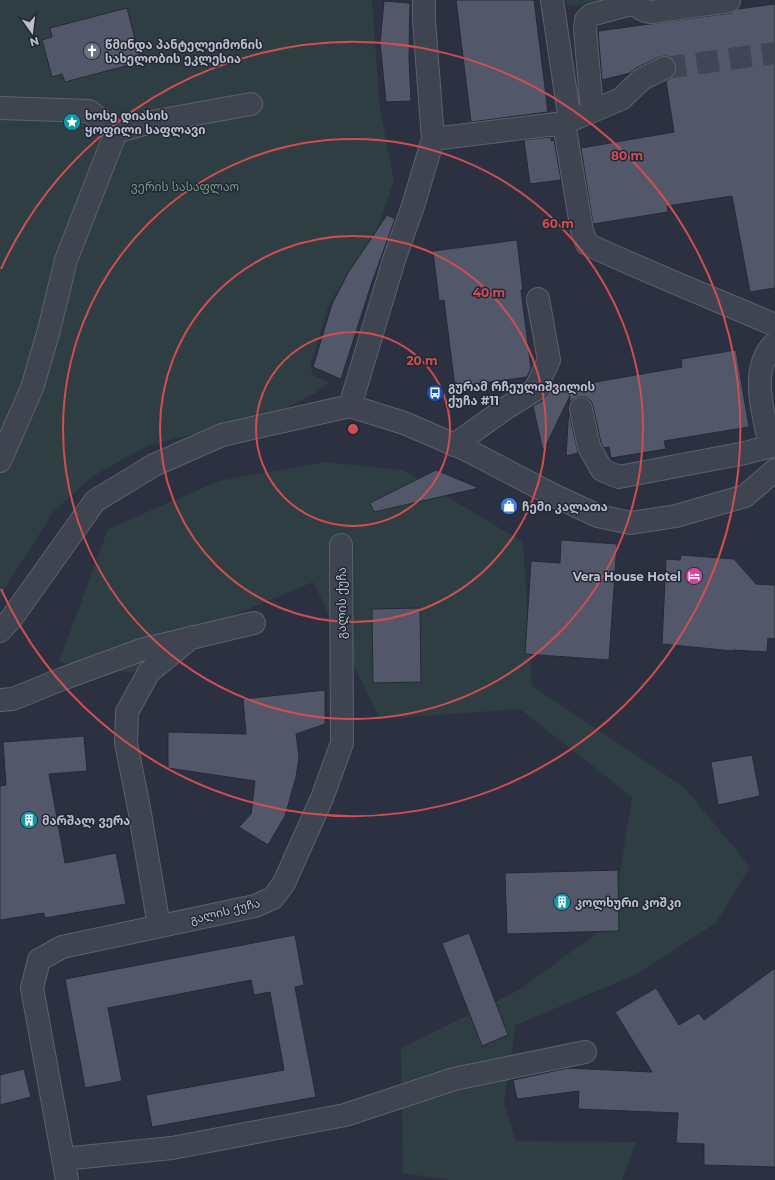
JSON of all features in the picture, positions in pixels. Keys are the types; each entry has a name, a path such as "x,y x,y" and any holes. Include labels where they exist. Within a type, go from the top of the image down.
{"street":[{"path":"350,406 394,260 413,206 432,139 424,0"},
{"path":"552,0 582,231 586,244 635,267 719,300 775,325"},
{"path":"592,111 585,29 586,20 591,15 635,2 642,10 652,12 729,1"},
{"path":"432,139 567,122 621,99 642,79 664,68"},
{"path":"116,132 151,122 251,104"},
{"path":"0,108 88,111 116,132"},
{"path":"0,461 32,388 49,330 66,260 116,132"},
{"path":"454,445 506,408 535,390 549,360 538,299"},
{"path":"581,409 588,447 602,470 619,477 745,453 772,446 760,390 762,366 769,348 775,342"},
{"path":"0,631 11,619 95,501 154,465 222,435 350,406 404,423 454,445 598,516 631,523 676,516 745,496 775,470"},
{"name":"გალის ქუჩა","path":"67,1180 32,988 39,960 62,947 255,906 273,898 284,883 322,798 342,743 341,545"},
{"path":"0,700 13,699 141,650 254,623"},
{"path":"159,926 139,808 126,743 127,712 149,672 192,637"},
{"path":"62,1159 172,1148 345,1115 454,1079 585,1052"}],"green space":[{"name":"ვერის სასაფლაო","path":"0,0 372,0 380,109 394,181 379,225 329,304 310,366 313,375 329,383 314,394 279,411 147,446 93,476 54,511 0,596"},
{"path":"566,0 607,0 567,7"},
{"path":"325,462 403,470 523,542 532,686 684,787 750,867 716,923 637,974 516,1025 504,1103 516,1141 636,1142 622,1180 449,1180 403,1173 401,1048 519,990 612,922 632,797 520,709 380,719 313,582 188,634 132,673 59,662 108,529 219,481"}],"building":[{"path":"456,0 534,0 548,112 471,122"},
{"path":"384,1 410,3 409,58 411,101 386,102 380,43"},
{"path":"775,4 775,288 750,292 732,196 667,206 668,212 593,224 581,148 674,132 666,81 675,75 675,62 671,57 659,57 636,68 630,73 602,80 598,31 731,13 738,9"},
{"name":"წმინდა პანტელეიმონის სახელობის ეკლესია","path":"127,8 141,62 65,82 62,74 52,77 42,40 52,37 50,28"},
{"path":"551,137 551,141 554,140 561,180 530,184 524,140"},
{"path":"387,215 395,219 371,285 341,379 313,367 332,304 348,273"},
{"path":"517,240 523,290 521,290 531,368 527,377 455,387 444,300 439,301 433,251"},
{"path":"736,350 749,427 664,441 666,449 611,458 609,447 604,448 601,443 591,401 585,397 579,397 572,400 569,406 570,396 543,451 533,406 542,401 552,384 560,382 561,388 682,367 681,359"},
{"path":"569,406 578,453 566,456"},
{"path":"436,470 479,488 374,512 370,503"},
{"path":"561,540 617,544 609,660 525,654 531,561 560,563"},
{"path":"681,555 734,559 756,584 775,585 775,639 768,638 767,652 733,651 662,644 666,559 680,560"},
{"path":"420,608 421,682 373,683 372,609"},
{"path":"325,690 325,724 296,734 299,757 296,777 285,816 268,845 239,827 251,814 255,781 168,768 168,732 246,734 243,699"},
{"name":"მარშალ ვერა","path":"84,736 87,771 49,774 65,863 116,853 126,904 45,918 44,913 0,920 0,786 6,785 3,742"},
{"path":"752,755 760,796 718,805 711,762"},
{"name":"კოლხური კოშკი","path":"618,870 619,931 507,934 505,873"},
{"path":"469,933 508,1035 482,1046 442,943"},
{"path":"295,935 304,985 295,987 316,1097 152,1127 146,1095 284,1070 270,992 254,995 251,980 108,1008 122,1081 85,1088 65,979"},
{"path":"775,968 775,1167 704,1165 704,1144 676,1143 678,1113 578,1109 579,1091 517,1099 513,1080 568,1068 652,1072 615,1012 656,988 679,1025 699,1013 704,1020"},
{"path":"24,1069 31,1097 0,1105 0,1075"}],"tunnel":[{"path":"664,68 775,53"}],"place":[{"name":"წმინდა პანტელეიმონის სახელობის ეკლესია","path":"92,51"},
{"name":"ხოსე დიასის ყოფილი საფლავი","path":"72,122"},
{"name":"გურამ რჩეულიშვილის ქუჩა #11","path":"435,393"},
{"name":"ჩემი კალათა","path":"509,506"},
{"name":"Vera House Hotel","path":"694,576"},
{"name":"მარშალ ვერა","path":"29,820"},
{"name":"კოლხური კოშკი","path":"562,902"}]}
